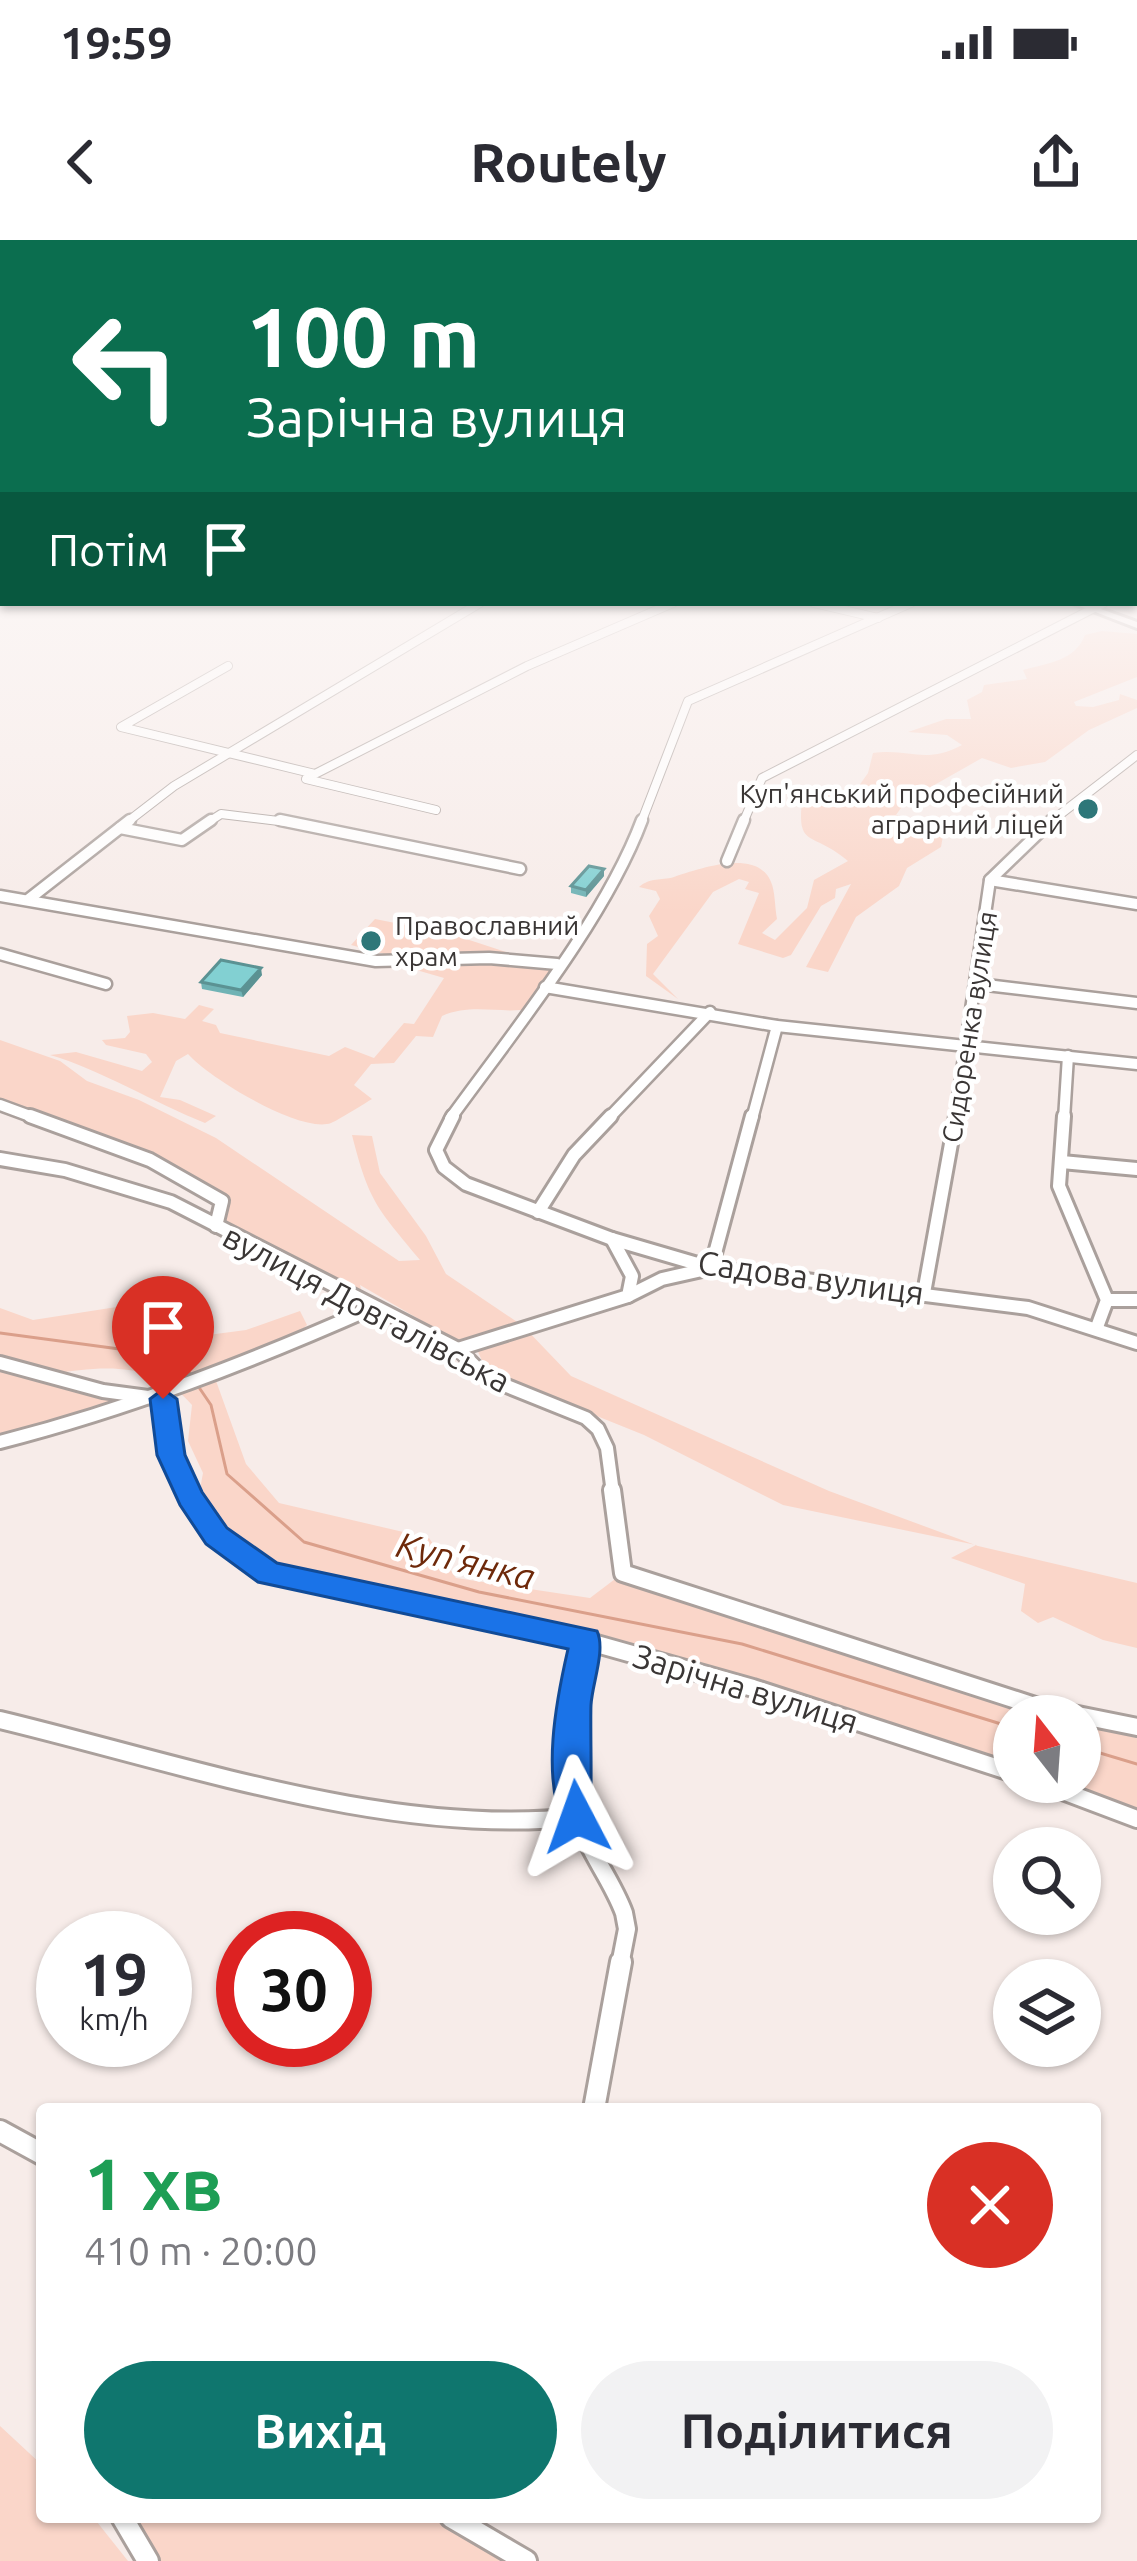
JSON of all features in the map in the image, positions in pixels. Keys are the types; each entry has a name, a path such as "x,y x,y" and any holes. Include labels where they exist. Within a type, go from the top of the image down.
{"street":[{"path":"176,696 121,728 291,771 323,772 469,696"},
{"path":"28,899 174,786 323,696"},
{"path":"699,696 688,701 630,853 545,987 777,1026 1137,1064"},
{"path":"727,861 762,778 920,696"},
{"name":"Сидоренка вулиця","path":"924,1293 969,1044 991,880 1058,815 1137,755"},
{"path":"291,771 308,780 436,810"},
{"path":"120,828 182,840 221,814 253,815 520,869"},
{"path":"991,880 1137,904"},
{"path":"1,896 376,961 513,958 557,964"},
{"path":"0,955 106,984"},
{"path":"978,984 1137,1003"},
{"name":"Садова вулиця","path":"545,987 449,1121 436,1150 444,1167 466,1184 612,1239 711,1268 1028,1308 1137,1343"},
{"path":"538,1212 574,1155 710,1012"},
{"path":"458,1349 628,1296 662,1279 711,1268 777,1026"},
{"path":"1068,1056 1059,1186 1106,1300 1097,1327"},
{"path":"0,1106 150,1160 222,1201 216,1226"},
{"name":"вулиця Довгалівська","path":"0,1160 65,1170 171,1202 458,1349 488,1378 586,1418 607,1448 623,1573 1038,1707 1137,1727"},
{"path":"1062,1162 1137,1168"},
{"path":"612,1239 632,1276 628,1296"},
{"path":"1106,1300 1137,1300"},
{"path":"0,1442 158,1396 372,1308"},
{"path":"0,1363 103,1391 158,1396"},
{"name":"Зарічна вулиця","path":"158,1396 166,1402 171,1455 190,1497 217,1536 268,1573 586,1640 754,1688 993,1767"},
{"path":"586,1640 576,1685 571,1779 577,1817 623,1904 627,1929 596,2103"},
{"path":"0,1720 371,1810 516,1824 577,1817"},
{"path":"1095,1803 1137,1819"},
{"path":"0,2131 36,2151"},
{"path":"126,2523 148,2561"},
{"path":"461,2523 526,2561"}],"shaded area":[{"path":"1088,696 1074,702 1093,707 1127,696 1137,700 1137,708 1089,730 1045,762 1011,768 982,758 906,801 896,815 943,836 941,847 907,868 899,886 856,917 828,972 806,967 851,884 836,889 835,898 821,906 791,955 783,958 738,944 759,893 745,889 749,882 739,879 713,892 653,974 678,999 646,976 647,944 658,936 649,916 660,899 656,891 639,887 711,866 753,865 764,871 772,885 777,919 762,933 775,940 807,908 814,880 848,861 804,832 803,794 856,790 868,773 873,753 927,755 962,745 947,735 908,732 946,719 971,719 967,700"},
{"path":"375,919 451,934 509,953 392,956 351,945"},
{"path":"326,956 557,964 530,1009 464,1010 442,1016 433,1037 416,1036 394,1063 371,1064 354,1085 372,1099 331,1123 317,1124 278,1112 235,1089 188,1054 176,1061 160,1097 216,1116 205,1123 50,1055 76,1052 142,1071 152,1062 146,1054 102,1040 125,1038 130,1032 127,1016 153,1013 185,1019 199,1005 214,1009 202,1021 216,1025 220,1033 329,1056 345,1047 374,1058 404,1023 414,1024 444,978 406,967"},
{"path":"0,1040 60,1061 87,1081 139,1100 216,1138 399,1261 420,1260 385,1216 364,1176 352,1135 372,1136 380,1173 426,1236 446,1274 523,1326 571,1376 829,1491 974,1545 783,1505 644,1435 500,1377 484,1365 474,1343 450,1337 360,1285 361,1289 339,1286 221,1226 226,1210 142,1154 0,1099"},
{"path":"136,1304 208,1335 246,1330 300,1311 307,1325 290,1341 211,1367 246,1464 279,1503 429,1538 456,1578 590,1598 623,1573 993,1698 993,1767 853,1720 285,1568 234,1536 198,1500 203,1473 188,1441 192,1405 177,1390 145,1373 109,1368 50,1374 158,1396 0,1442 0,1308 33,1320"},
{"path":"976,1545 1137,1583 1137,1648 1103,1640 1053,1617 1038,1623 1021,1611 1025,1584 951,1558"},
{"path":"1101,1729 1137,1738 1137,1819 1094,1803 1101,1803"},
{"path":"0,2426 36,2459 36,2523 98,2523 128,2561 0,2561"},
{"path":"134,2523 462,2523 528,2561 147,2561"}],"building":[{"path":"589,866 604,869 586,890 571,886"},
{"path":"221,960 261,968 241,990 201,982"}],"waterway":[{"name":"Куп'янка","path":"0,1333 179,1357 191,1375"},
{"name":"Куп'янка","path":"196,1383 211,1405 227,1474 304,1542 479,1592 742,1644 993,1722"},
{"name":"Куп'янка","path":"1101,1753 1137,1764"}],"place":[{"name":"Куп'янський професійний аграрний ліцей","path":"1088,809"},
{"name":"Православний храм","path":"371,941"}],"route":[{"path":"163,1399 171,1455 190,1497 217,1536 268,1573 586,1640 576,1685 571,1779 577,1817"}]}
